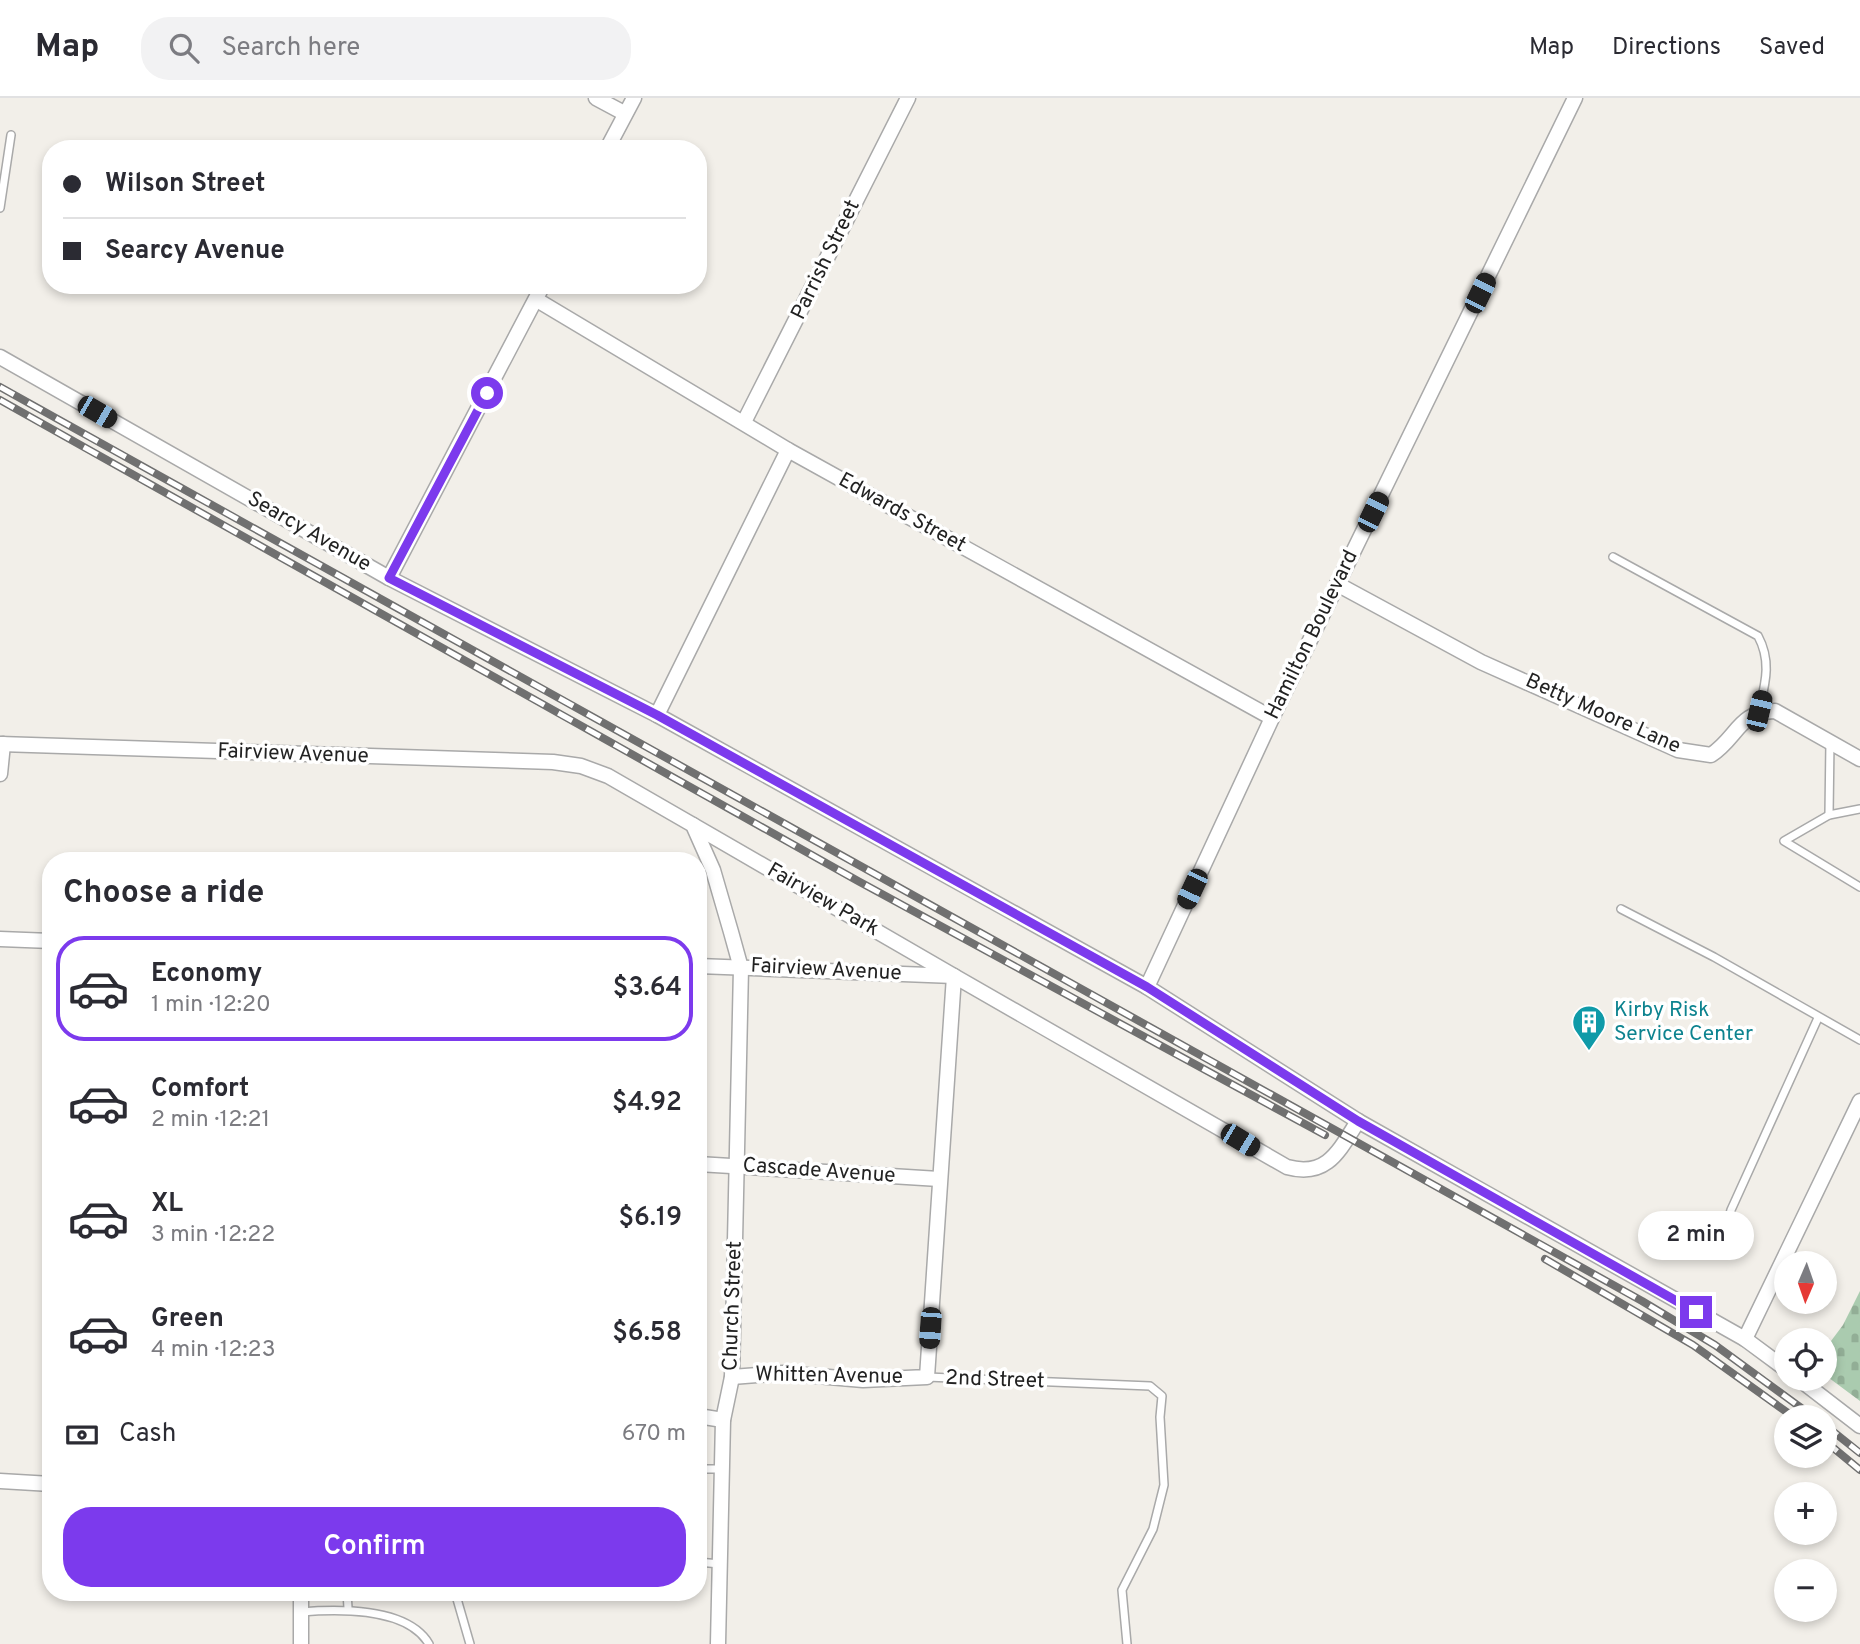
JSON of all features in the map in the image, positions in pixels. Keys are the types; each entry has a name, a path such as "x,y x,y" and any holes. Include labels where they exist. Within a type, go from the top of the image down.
{"street":[{"path":"596,98 624,113"},
{"path":"611,140 634,98"},
{"name":"Parrish Street","path":"744,422 908,98"},
{"name":"Hamilton Boulevard","path":"1147,987 1272,718 1575,98"},
{"path":"389,578 539,294"},
{"name":"Edwards Street","path":"537,300 788,450 1272,718"},
{"name":"Searcy Avenue","path":"0,357 389,578 657,715 1147,987 1358,1121 1745,1339 1774,1360"},
{"path":"657,715 788,450"},
{"name":"Betty Moore Lane","path":"1337,584 1481,662 1678,750 1711,755 1727,744 1745,718 1759,711"},
{"path":"1759,711 1774,711 1860,758"},
{"path":"0,774 1,744"},
{"name":"Fairview Avenue","path":"1,744 553,762 581,766 608,776 693,825 705,852"},
{"name":"Fairview Park","path":"693,825 954,976"},
{"name":"Fairview Avenue","path":"707,856 741,968 954,976 1287,1167 1313,1170 1330,1161 1358,1121"},
{"path":"0,939 42,941"},
{"path":"707,967 741,968"},
{"name":"Church Street","path":"718,1644 723,1420 732,1377 741,968"},
{"name":"2nd Street","path":"927,1377 954,976"},
{"path":"1745,1339 1860,1101"},
{"name":"Cascade Avenue","path":"707,1164 939,1179"},
{"name":"Whitten Avenue","path":"732,1377 783,1373 863,1380 927,1377"},
{"path":"1815,1391 1860,1426"},
{"path":"707,1417 723,1420"},
{"path":"0,1481 42,1484"},
{"path":"301,1601 301,1644"}],"lane":[{"path":"0,208 11,135"},
{"path":"1613,557 1758,636 1767,657 1768,675 1759,711"},
{"path":"1829,815 1830,742"},
{"path":"1860,809 1829,815 1784,841 1860,887"},
{"path":"1621,909 1714,957 1860,1040"},
{"path":"1725,1232 1731,1210 1818,1018"},
{"name":"2nd Street","path":"927,1377 1150,1386 1162,1395 1164,1485 1153,1529 1122,1590 1127,1644"},
{"path":"707,1469 721,1469"},
{"path":"707,1563 720,1564"},
{"path":"348,1601 348,1608"},
{"path":"458,1601 470,1644"},
{"path":"301,1612 348,1608 400,1620 429,1644"}],"green space":[{"path":"1860,1291 1860,1401 1837,1384 1837,1333"}],"railway":[{"path":"0,387 1642,1301 1715,1345 1797,1405"},
{"path":"0,400 858,881 1325,1135"},
{"path":"1545,1259 1693,1345 1777,1405"},
{"path":"1837,1435 1860,1453"},
{"path":"1837,1451 1860,1470"}],"place":[{"name":"Kirby Risk Service Center","path":"1589,1052"}],"route":[{"path":"487,393 389,578 657,715 1147,987 1358,1121 1696,1312"}]}
